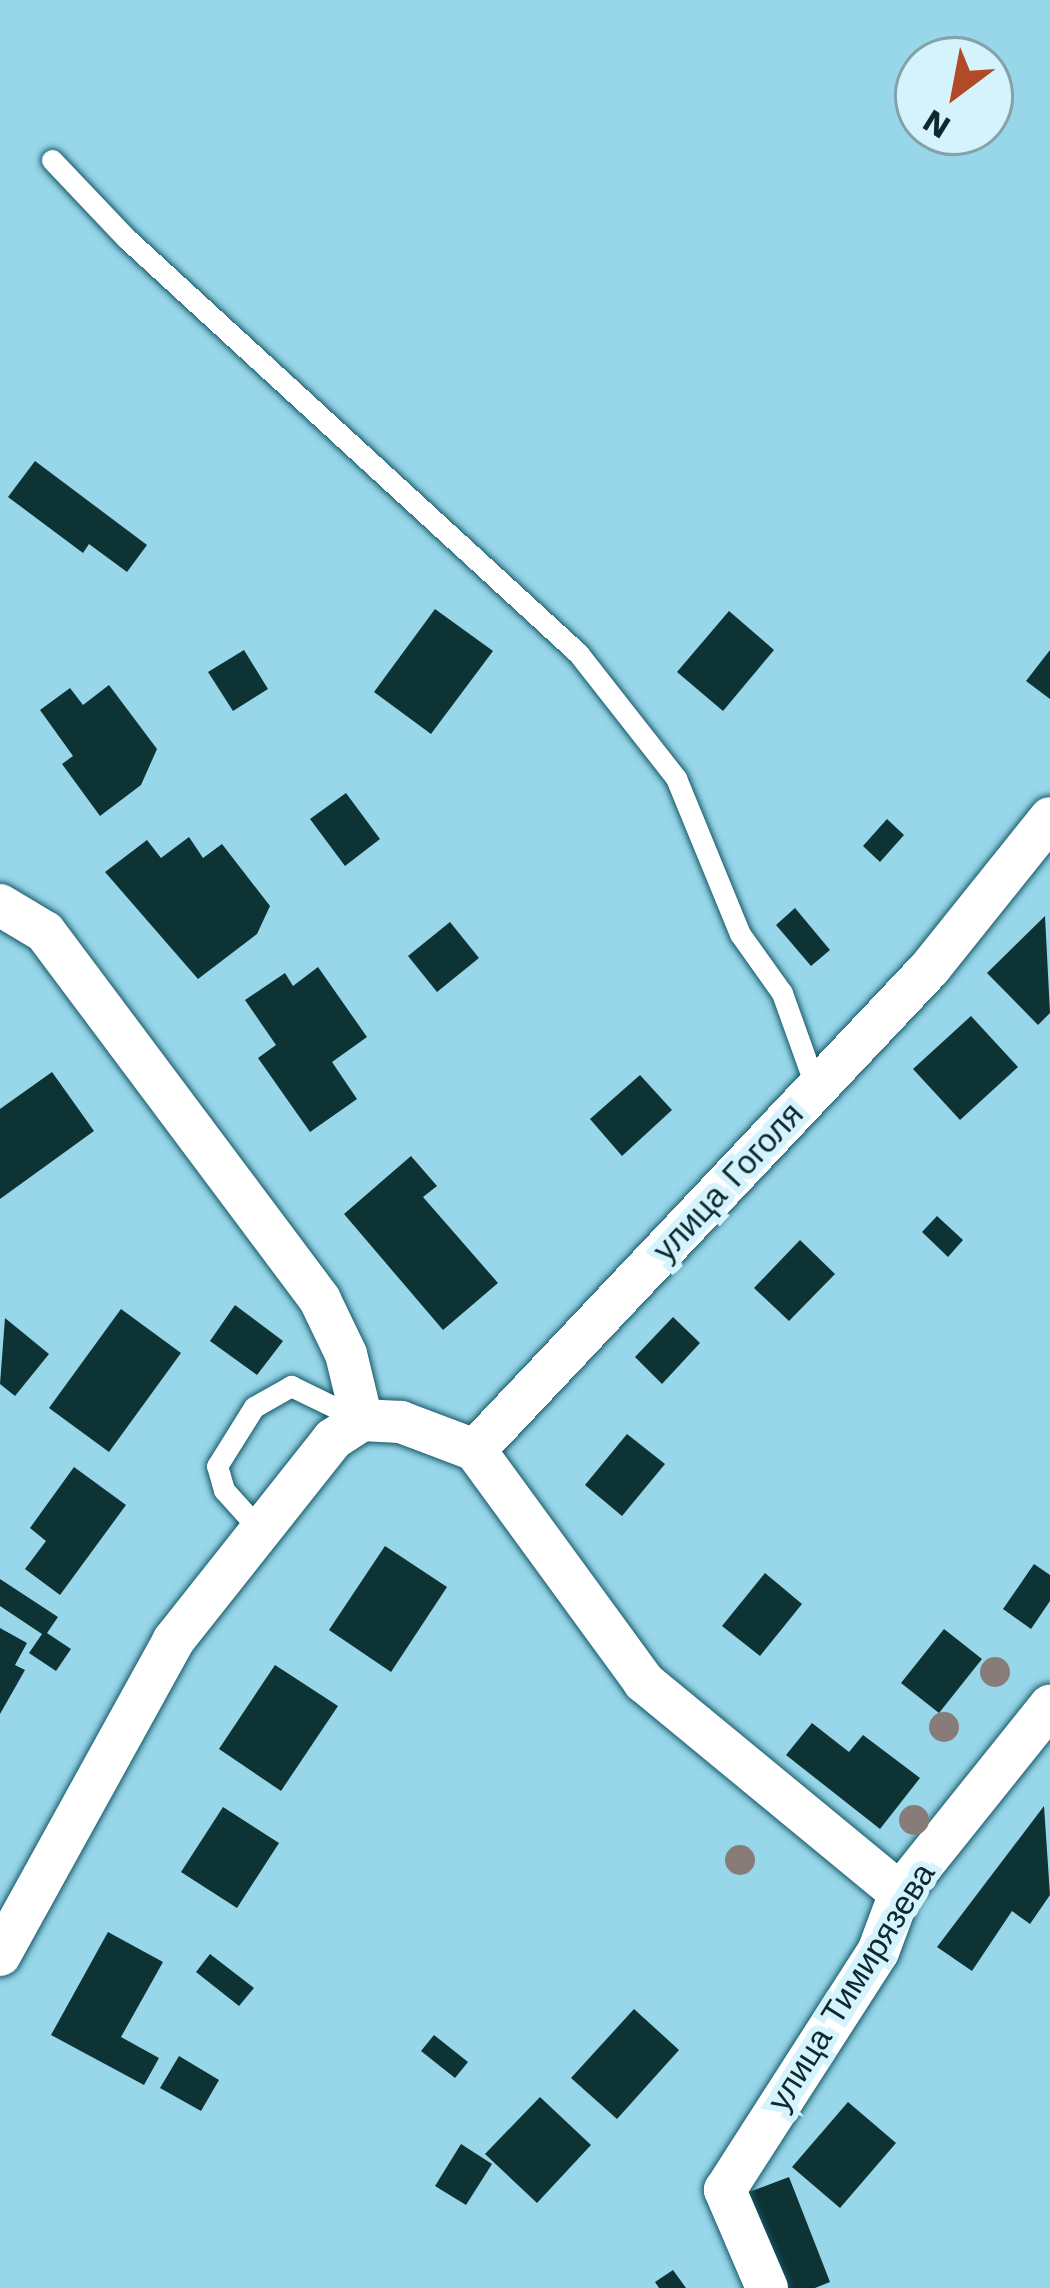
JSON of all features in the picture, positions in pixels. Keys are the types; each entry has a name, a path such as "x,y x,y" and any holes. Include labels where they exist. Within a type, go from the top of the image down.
{"street":[{"name":"улица Гоголя","path":"475,1450 930,968 1050,818"},
{"path":"0,904 45,932 320,1300 346,1354 362,1420"},
{"path":"0,1955 172,1641 332,1439 362,1420 400,1422 475,1450 644,1682 900,1893"},
{"name":"улица Тимирязева","path":"767,2288 725,2190 878,1952 900,1893 1050,1706"}],"lane":[{"path":"52,160 578,653 676,778 740,934 782,993 816,1088"},
{"path":"260,1531 224,1490 217,1466 254,1406 291,1386 362,1420"}],"building":[{"path":"35,461 147,545 127,572 89,544 83,553 8,497"},
{"path":"435,609 493,651 431,734 374,692"},
{"path":"729,611 774,650 723,711 677,672"},
{"path":"244,650 268,689 233,711 208,672"},
{"path":"1050,650 1050,699 1026,681"},
{"path":"109,685 157,749 141,785 100,816 62,764 73,756 40,710 70,688 83,705"},
{"path":"346,793 380,839 345,866 310,819"},
{"path":"887,819 904,835 880,862 863,846"},
{"path":"189,837 203,858 222,844 270,906 257,934 198,979 105,872 147,840 161,858"},
{"path":"795,908 830,950 811,966 776,925"},
{"path":"1045,916 1050,1013 1038,1025 987,973"},
{"path":"450,922 479,958 437,992 408,956"},
{"path":"318,967 367,1037 332,1062 357,1099 310,1132 258,1058 276,1045 245,1000 285,973 293,986"},
{"path":"971,1016 1018,1067 960,1120 913,1069"},
{"path":"52,1072 94,1131 0,1199 0,1109"},
{"path":"640,1075 672,1110 622,1156 590,1119"},
{"path":"411,1156 437,1186 423,1197 498,1283 443,1330 344,1214"},
{"path":"937,1216 963,1240 948,1257 922,1232"},
{"path":"800,1240 835,1274 789,1321 754,1288"},
{"path":"235,1305 283,1341 257,1375 210,1341"},
{"path":"121,1309 181,1353 109,1452 49,1408"},
{"path":"673,1317 700,1343 662,1384 635,1357"},
{"path":"5,1318 49,1354 15,1396 0,1384"},
{"path":"627,1434 665,1464 622,1516 585,1485"},
{"path":"74,1467 126,1505 60,1595 25,1569 46,1541 30,1528"},
{"path":"385,1546 447,1587 391,1672 329,1630"},
{"path":"1034,1564 1050,1575 1050,1601 1031,1629 1003,1609"},
{"path":"765,1573 802,1604 760,1656 722,1626"},
{"path":"0,1579 58,1617 47,1633 71,1649 56,1671 29,1653 42,1634 0,1606"},
{"path":"0,1628 27,1643 15,1665 25,1670 0,1714"},
{"path":"944,1629 982,1659 939,1713 901,1683"},
{"path":"275,1665 338,1706 281,1791 219,1749"},
{"path":"812,1723 849,1752 863,1735 920,1778 880,1829 786,1755"},
{"path":"1044,1806 1050,1895 1030,1924 1012,1911 972,1971 937,1947"},
{"path":"223,1807 279,1843 237,1908 181,1872"},
{"path":"108,1932 163,1962 121,2037 159,2058 144,2085 51,2035"},
{"path":"210,1954 254,1988 239,2006 196,1972"},
{"path":"634,2009 679,2050 617,2119 571,2078"},
{"path":"434,2035 468,2062 455,2078 421,2051"},
{"path":"179,2056 219,2080 201,2111 160,2088"},
{"path":"540,2097 591,2145 537,2203 485,2154"},
{"path":"848,2102 896,2143 840,2208 792,2167"},
{"path":"461,2144 492,2164 466,2205 435,2186"},
{"path":"789,2177 830,2282 815,2288 786,2288 749,2192"},
{"path":"673,2270 686,2288 659,2288 655,2282"}]}
